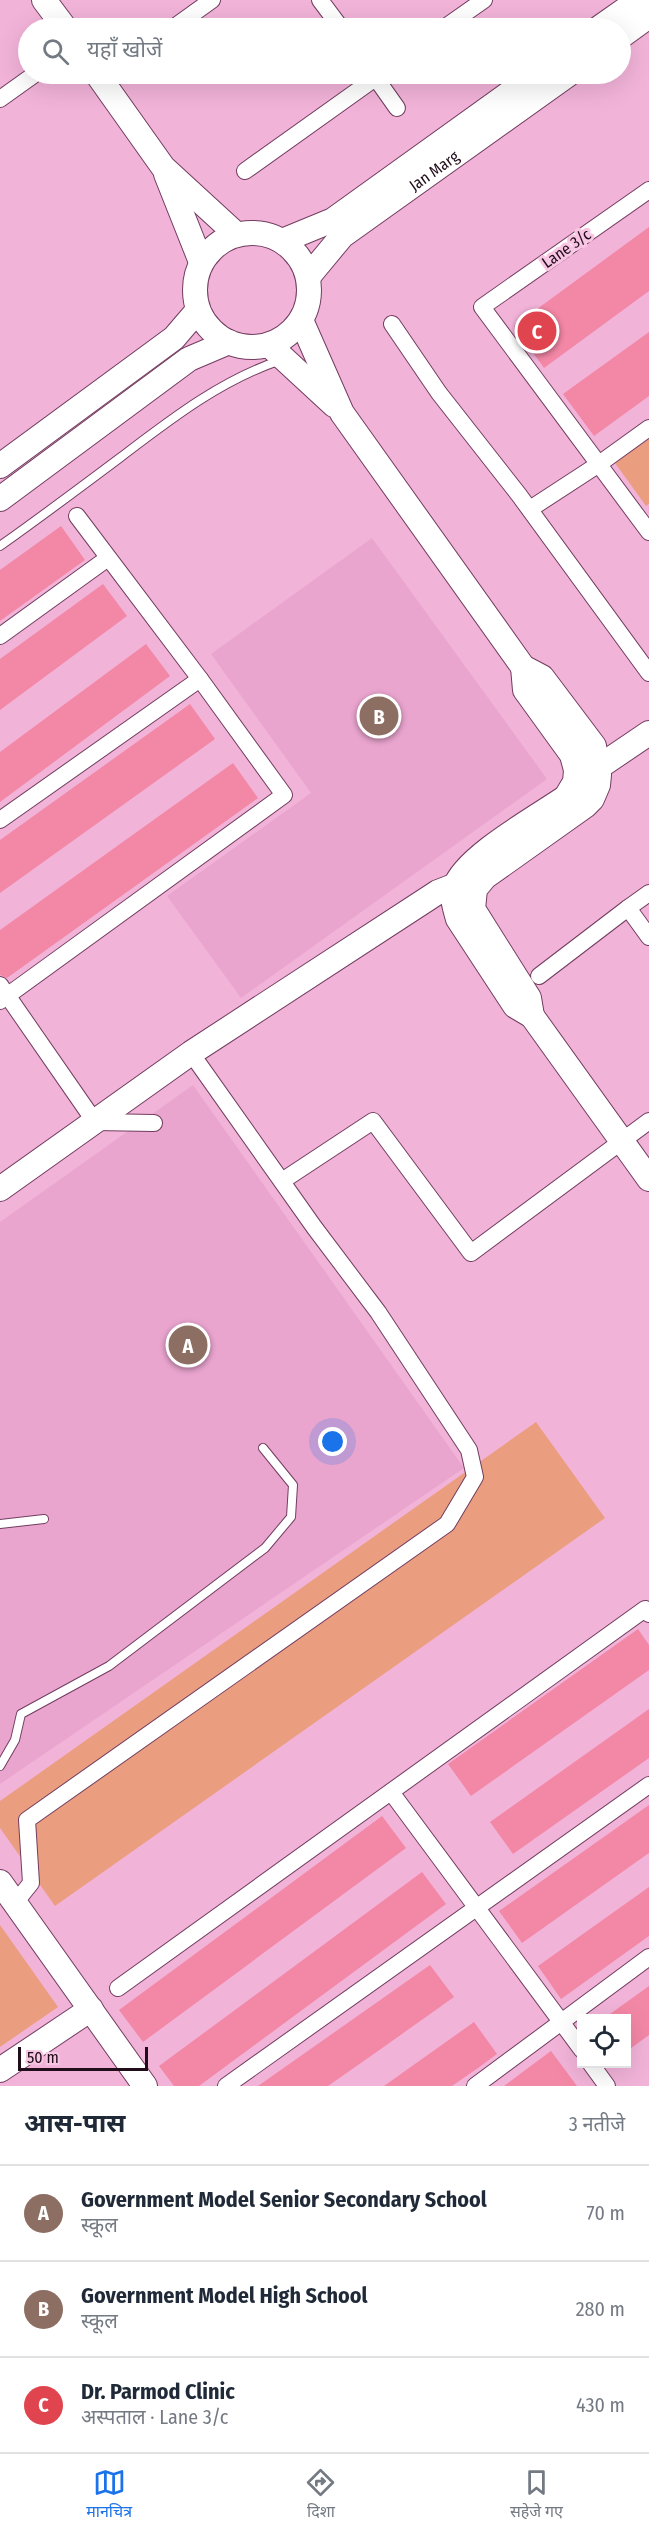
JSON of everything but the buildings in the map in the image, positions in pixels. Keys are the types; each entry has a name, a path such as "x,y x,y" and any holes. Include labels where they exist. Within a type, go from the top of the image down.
{"street":[{"path":"44,0 58,18"},
{"path":"187,18 212,0"},
{"path":"320,0 334,18"},
{"path":"458,18 484,0"},
{"path":"613,18 639,0"},
{"path":"631,30 649,16"},
{"path":"0,99 22,84"},
{"path":"104,84 163,167 236,234"},
{"path":"245,171 365,84"},
{"path":"382,84 397,108"},
{"name":"Jan Marg","path":"282,241 333,220 522,84"},
{"name":"Jan Marg","path":"308,277 342,236 555,84"},
{"path":"163,167 201,262"},
{"name":"Lane 3/c","path":"600,464 482,307 649,189"},
{"path":"276,352 301,320 307,308 308,277 297,254 282,241 258,232 236,234 215,245 201,262 194,283 194,298 206,326 229,342 276,352 342,413"},
{"path":"0,466 174,338 198,310"},
{"path":"0,1189 191,1053 438,892 465,887 484,877 592,799 598,785 598,767 594,746 542,677 523,667 342,413 301,320"},
{"path":"392,324 439,393 530,509 649,673"},
{"path":"0,499 189,359 229,342"},
{"path":"530,509 600,464 649,428"},
{"path":"600,464 647,525"},
{"path":"77,516 284,795 3,994 95,1122"},
{"path":"0,636 108,558"},
{"path":"523,667 525,690 573,755 576,770 575,782"},
{"path":"0,820 200,679"},
{"path":"649,732 575,782 566,796 469,866 465,887 454,906 458,919 514,1006 532,1016 649,1179"},
{"path":"538,976 649,893"},
{"path":"628,908 649,937"},
{"path":"15,1903 31,1882 27,1820 447,1524 475,1477 469,1450 378,1312 191,1053"},
{"path":"282,1181 373,1121 471,1253 649,1121"},
{"path":"95,1122 154,1123"},
{"path":"117,1988 645,1609 649,1614"},
{"path":"226,2086 649,1785"},
{"path":"391,1792 475,1909 577,2043"},
{"path":"0,1882 145,2086"},
{"path":"475,2086 649,1957"},
{"path":"0,2070 91,2009"},
{"path":"594,2068 607,2086"}],"lane":[{"path":"0,546 161,427 226,383 255,369 276,352"},
{"path":"0,1766 15,1740 21,1714 108,1666 265,1548 285,1525 291,1517 293,1485 263,1448"},
{"path":"0,1524 44,1519"}],"shaded area":[{"path":"649,439 649,504 646,506 615,463"},
{"path":"372,538 547,779 241,998 167,896 311,793 211,654"},
{"path":"193,1085 464,1468 0,1784 0,1222"},
{"path":"536,1422 605,1518 55,1906 0,1828 0,1801"},
{"path":"0,1925 58,2007 0,2047"}],"place":[{"name":"Dr. Parmod Clinic","path":"537,331"},
{"name":"Government Model High School","path":"379,716"},
{"name":"Government Model Senior Secondary School","path":"188,1345"}]}
